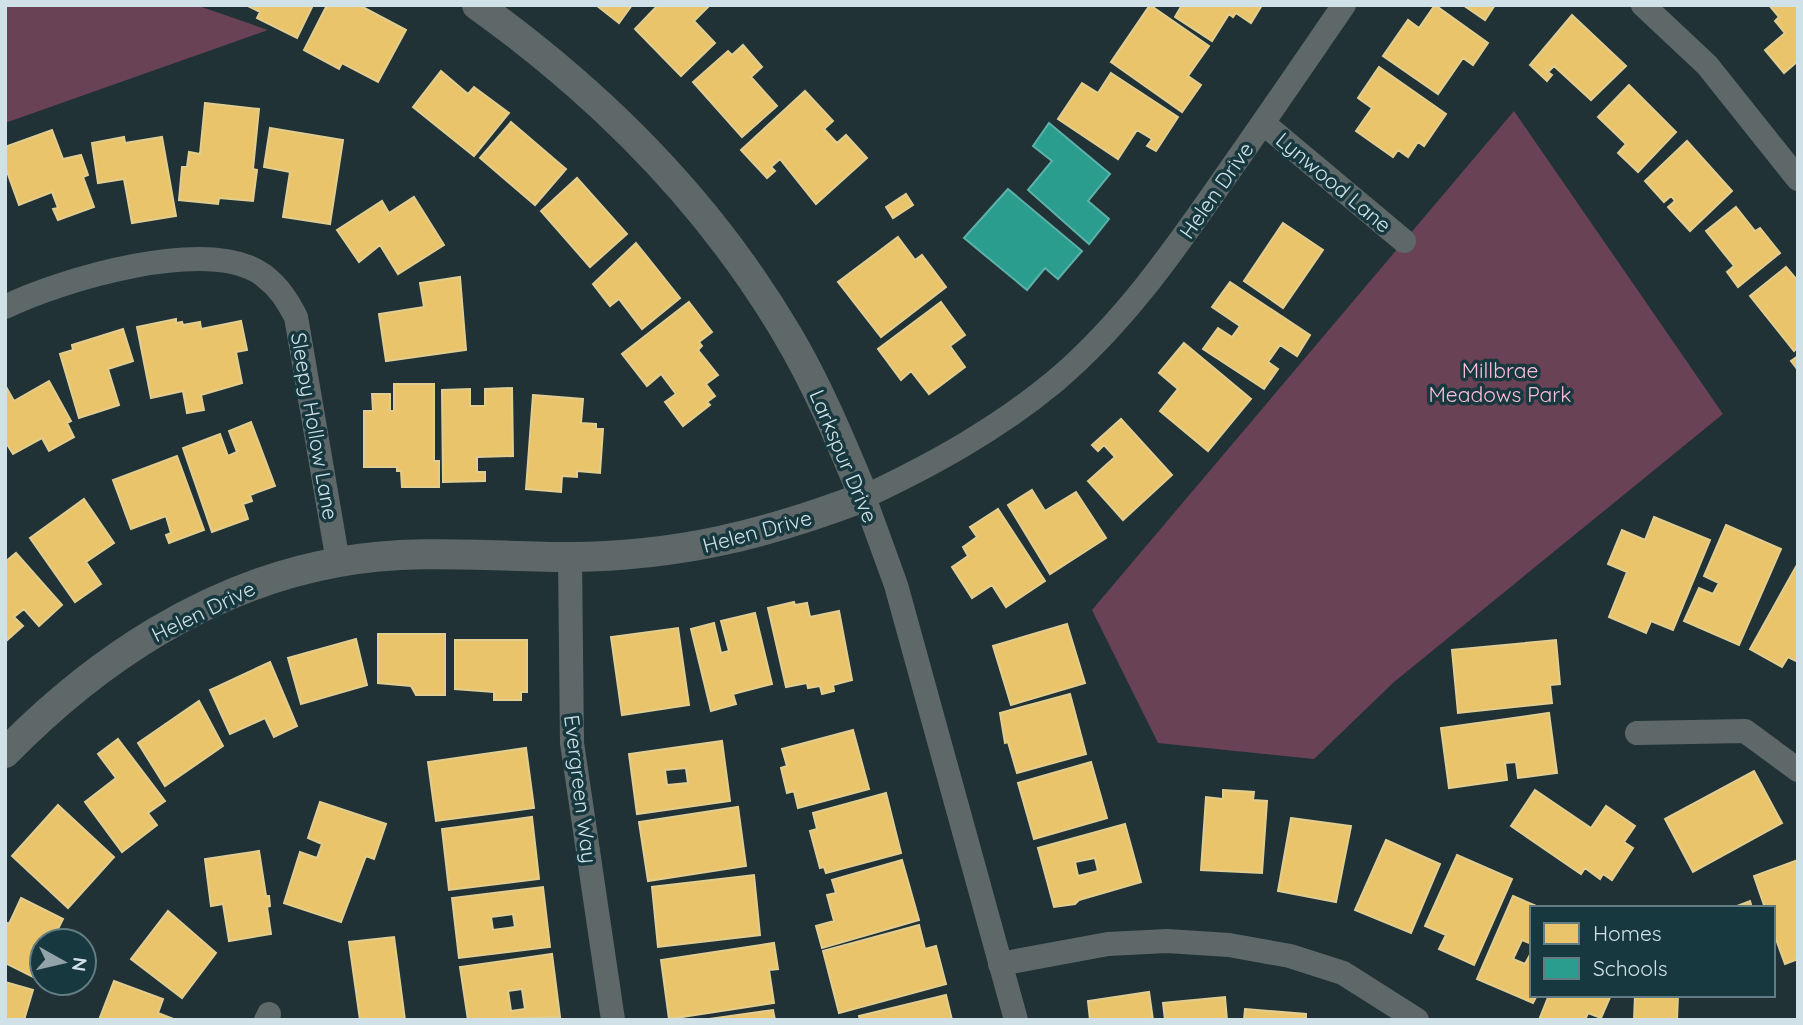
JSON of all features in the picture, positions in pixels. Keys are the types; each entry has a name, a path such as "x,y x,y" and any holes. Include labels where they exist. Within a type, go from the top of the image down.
{"street":[{"name":"Larkspur Drive","path":"477,5 532,45 590,94 692,200 744,268 788,335 829,413 864,497 896,585 1016,1020"},
{"name":"Helen Drive","path":"5,753 46,711 98,669 152,634 208,604 271,579 338,562 400,554 458,552 569,557 636,554 748,537 864,497 933,464 998,425 1055,381 1120,318 1177,246 1344,5"},
{"path":"1643,5 1707,65 1798,179"},
{"name":"Lynwood Lane","path":"1263,122 1404,241"},
{"name":"Sleepy Hollow Lane","path":"5,307 70,281 128,265 183,260 232,263 261,274 283,293 296,317 338,562"},
{"name":"Evergreen Way","path":"569,557 572,743 612,1020"},
{"path":"1637,733 1745,731 1798,770"},
{"path":"1000,964 1108,944 1167,941 1229,944 1290,956 1343,973 1417,1020"}],"green space":[{"path":"5,5 196,5 268,30 5,123"},
{"name":"Millbrae Meadows Park","path":"1514,111 1723,414 1394,682 1314,759 1158,743 1092,610"}],"building: Homes":[{"path":"246,5 313,5 297,38 257,18 260,12"},
{"path":"327,5 359,5 406,30 378,82 342,63 339,69 304,50"},
{"path":"596,5 632,5 619,23"},
{"path":"658,5 710,5 694,21 715,43 681,76 635,29"},
{"path":"1150,5 1209,46 1188,76 1201,85 1182,112 1111,62"},
{"path":"1182,5 1262,5 1251,23 1236,13 1233,17 1229,14 1212,41 1175,17"},
{"path":"1435,5 1488,43 1473,65 1463,58 1438,94 1383,56 1408,20 1419,28"},
{"path":"1463,5 1495,5 1485,20"},
{"path":"1769,5 1798,5 1798,61 1784,73 1765,50 1785,33 1775,21 1779,17"},
{"path":"1572,15 1626,66 1591,100 1554,66 1548,72 1552,75 1547,81 1530,65"},
{"path":"743,45 762,67 751,77 777,106 742,137 693,82 728,51 732,55"},
{"path":"1379,67 1446,114 1424,146 1418,142 1408,157 1398,150 1393,157 1356,131 1372,108 1358,98"},
{"path":"441,71 468,94 474,87 509,113 474,156 413,107"},
{"path":"1111,73 1178,117 1156,151 1147,146 1152,139 1137,130 1118,159 1058,119 1082,83 1098,93"},
{"path":"1629,85 1676,132 1638,172 1618,153 1626,144 1598,117"},
{"path":"805,91 833,121 824,129 837,143 846,135 867,158 816,204 780,159 771,167 775,171 767,178 741,150"},
{"path":"205,103 259,109 253,201 219,198 218,204 179,200 182,167 187,167 189,152 200,154"},
{"path":"511,122 566,169 535,205 480,158"},
{"path":"270,128 343,140 330,224 283,217 290,172 264,167"},
{"path":"52,130 63,159 81,155 88,175 83,177 94,207 58,220 53,209 58,208 52,192 19,205 5,166 5,147"},
{"path":"124,137 125,143 162,137 176,216 132,223 124,179 98,183 92,143"},
{"path":"1687,141 1732,191 1690,231 1668,207 1675,201 1671,196 1664,202 1645,181"},
{"path":"577,178 627,234 590,267 541,211"},
{"path":"906,194 913,205 893,218 886,207"},
{"path":"414,197 444,245 398,274 380,245 359,262 337,230 382,201 389,213"},
{"path":"1736,207 1755,231 1760,228 1780,253 1738,287 1727,272 1734,266 1706,231"},
{"path":"1283,223 1323,250 1283,308 1244,281"},
{"path":"898,237 915,260 922,255 946,287 881,337 838,282"},
{"path":"636,243 680,298 642,329 619,299 610,306 593,284"},
{"path":"1786,267 1798,281 1798,347 1794,351 1750,296"},
{"path":"460,277 466,350 386,361 379,314 424,307 420,283"},
{"path":"1230,282 1310,335 1297,356 1280,345 1268,362 1278,369 1264,389 1203,349 1218,328 1232,337 1240,326 1212,307"},
{"path":"689,302 712,332 699,342 702,346 698,350 718,375 706,384 715,396 707,402 710,405 683,426 665,402 676,394 661,374 647,386 622,354"},
{"path":"941,302 965,335 950,346 965,367 929,394 911,371 901,380 878,349"},
{"path":"176,319 176,323 182,322 183,325 200,322 201,329 241,321 247,350 236,352 242,383 201,395 204,410 187,413 183,391 151,398 137,327"},
{"path":"123,329 133,361 108,369 119,405 79,418 60,354 73,350 72,345"},
{"path":"1184,343 1251,399 1208,451 1160,411 1178,389 1159,373"},
{"path":"1798,356 1798,370 1791,361"},
{"path":"49,381 71,421 67,423 74,437 49,451 42,438 13,454 5,441 5,385 14,401"},
{"path":"394,384 434,384 434,461 439,461 439,487 402,487 401,471 397,471 397,467 364,467 364,411 373,411 372,394 390,394 390,411 394,411"},
{"path":"512,388 513,456 477,457 477,472 485,472 485,481 443,482 442,390 470,389 470,406 485,406 485,389"},
{"path":"533,395 583,399 581,423 596,424 596,429 603,429 600,473 577,471 577,477 562,476 561,492 526,489"},
{"path":"1121,419 1172,475 1123,520 1088,481 1115,457 1104,445 1098,451 1092,445"},
{"path":"251,422 275,486 250,495 252,501 243,504 248,519 212,532 183,448 220,434 228,456 237,452 229,431"},
{"path":"177,456 204,530 169,543 166,535 171,533 166,516 131,529 113,480"},
{"path":"1032,490 1045,511 1076,492 1106,538 1050,574 1008,505"},
{"path":"84,499 114,543 86,562 101,584 75,602 30,538"},
{"path":"998,509 1045,581 1006,607 992,585 972,598 952,567 968,556 963,547 977,537 970,527"},
{"path":"1654,517 1710,540 1673,630 1651,621 1646,633 1609,617 1627,572 1608,564 1622,530 1645,540"},
{"path":"1726,525 1781,549 1739,645 1684,621 1699,588 1713,594 1719,583 1704,576"},
{"path":"16,553 62,605 39,626 24,609 14,617 23,626 5,642 5,562"},
{"path":"1798,563 1798,662 1788,657 1782,667 1750,649"},
{"path":"794,602 795,605 807,603 810,617 839,611 852,680 833,685 834,691 822,694 820,686 808,688 807,683 786,687 768,608"},
{"path":"755,613 772,684 733,694 736,704 711,711 691,629 714,623 721,653 729,651 721,621"},
{"path":"1067,624 1085,683 1011,705 993,646"},
{"path":"678,628 689,705 622,715 611,637"},
{"path":"378,634 445,634 445,695 416,695 411,686 378,683"},
{"path":"356,639 367,685 301,704 288,658"},
{"path":"455,640 527,640 527,692 521,692 521,700 494,700 494,692 455,689"},
{"path":"1556,640 1560,684 1550,685 1552,703 1458,713 1452,650"},
{"path":"270,662 297,726 274,737 265,718 230,734 210,690"},
{"path":"1070,694 1086,754 1017,773 1008,742 1005,743 1000,713"},
{"path":"199,701 223,746 165,786 138,743"},
{"path":"1549,713 1557,773 1518,778 1516,762 1505,763 1507,780 1449,788 1441,728"},
{"path":"853,730 869,789 798,808 794,791 787,793 781,768 787,766 782,749"},
{"path":"118,739 165,801 148,813 157,825 122,852 85,802 116,778 98,754"},
{"path":"722,741 730,801 637,814 629,754","holes":["686,768 688,783 667,785 665,770"]},
{"path":"526,748 534,808 436,821 428,762"},
{"path":"1091,762 1107,818 1034,839 1018,783"},
{"path":"1754,771 1782,823 1693,872 1665,819"},
{"path":"1223,790 1254,792 1253,800 1267,801 1262,873 1201,870 1206,797 1223,799"},
{"path":"1535,790 1591,828 1606,806 1635,826 1624,842 1633,848 1612,880 1603,874 1600,879 1585,868 1581,874 1511,826"},
{"path":"886,793 901,853 826,873 824,867 820,868 810,831 817,829 813,813"},
{"path":"320,802 386,824 374,859 366,856 341,922 284,903 300,852 317,858 322,844 308,838"},
{"path":"58,805 114,857 68,908 12,856"},
{"path":"738,807 746,866 648,881 639,822"},
{"path":"532,817 539,879 449,890 442,829"},
{"path":"1291,818 1351,826 1336,902 1278,891"},
{"path":"1125,824 1141,882 1079,900 1075,904 1054,907 1038,848","holes":["1095,858 1098,871 1078,876 1075,862"]},
{"path":"1386,840 1440,864 1411,933 1355,910"},
{"path":"259,851 266,896 269,896 270,906 267,907 271,934 229,941 223,904 211,906 205,859"},
{"path":"1457,855 1512,879 1474,965 1439,949 1446,935 1425,926"},
{"path":"902,860 919,920 822,948 816,926 834,921 827,895 836,893 832,880"},
{"path":"1798,860 1798,959 1785,964 1775,936 1775,906 1764,906 1754,876"},
{"path":"754,875 760,935 658,947 652,887"},
{"path":"543,887 550,947 459,958 452,898","holes":["513,914 515,927 493,930 491,917"]},
{"path":"1513,896 1536,906 1530,906 1530,943 1522,940 1513,959 1525,964 1530,955 1530,997 1536,997 1533,1003 1477,979"},
{"path":"21,898 63,919 59,927 28,927 28,974 5,963 5,922 9,924"},
{"path":"1750,901 1751,906 1737,906"},
{"path":"168,911 216,953 182,998 131,959"},
{"path":"919,925 925,949 936,946 946,984 839,1013 823,951"},
{"path":"394,937 405,1020 360,1020 349,942"},
{"path":"774,943 778,969 769,970 774,1003 669,1019 661,960"},
{"path":"552,954 560,1017 468,1020 460,967","holes":["522,989 525,1009 511,1011 508,991"]},
{"path":"114,981 163,999 158,1013 176,1020 99,1020"},
{"path":"5,982 28,989 28,997 31,997 24,1020 5,1020"},
{"path":"1149,992 1153,1020 1090,1020 1088,1001"},
{"path":"946,995 952,1020 860,1020 859,1016"},
{"path":"1225,997 1227,1020 1165,1020 1163,1003"},
{"path":"1548,997 1610,997 1601,1018 1588,1013 1585,1020 1539,1020"},
{"path":"1635,997 1678,997 1677,1020 1634,1020"},
{"path":"1245,1009 1306,1014 1306,1020 1244,1020"},
{"path":"773,1010 775,1020 702,1020"}],"building: Schools":[{"path":"1049,123 1110,174 1088,201 1109,219 1089,244 1028,190 1052,161 1033,146"},
{"path":"1008,189 1082,251 1058,279 1045,268 1027,290 964,238"}]}
